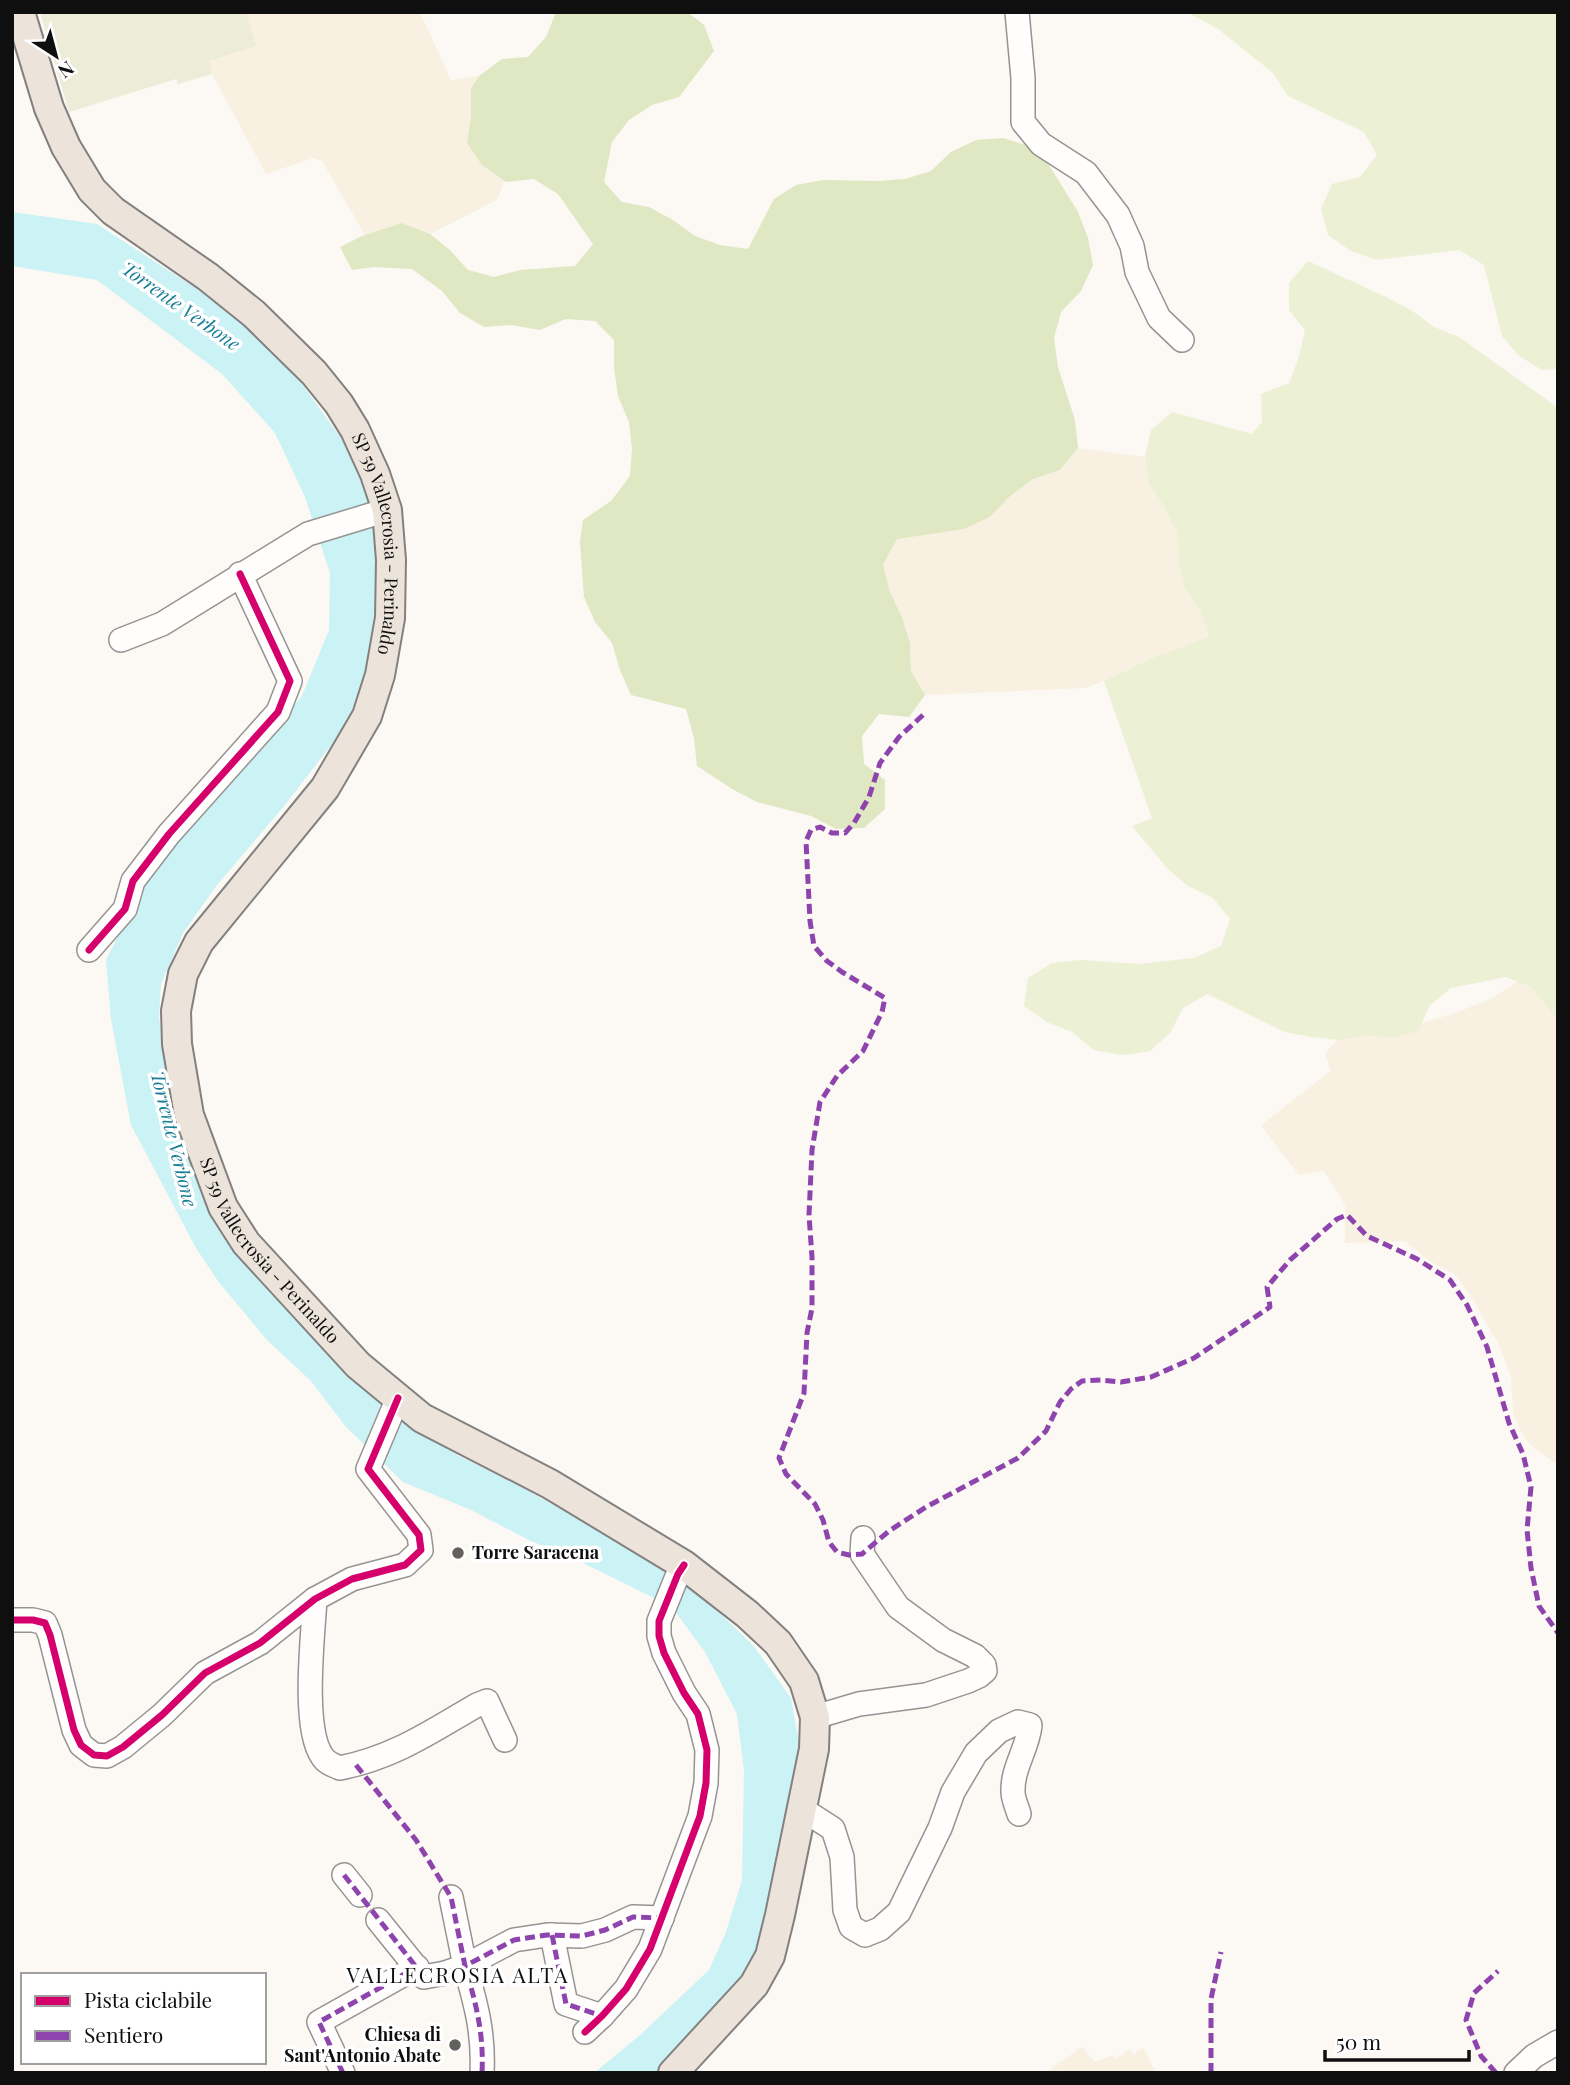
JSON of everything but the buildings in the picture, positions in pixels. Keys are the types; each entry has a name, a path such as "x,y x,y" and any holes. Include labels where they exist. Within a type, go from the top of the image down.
{"main road":[{"name":"SP 59 Vallecrosia - Perinaldo","path":"20,12 50,108 66,147 92,190 113,211 254,314 314,373 339,404 355,430 375,474 391,560 390,618 380,675 367,716 325,788 199,942 183,974 176,1012 177,1044 189,1115 223,1207 246,1243 395,1404 550,1484 747,1614 778,1643 804,1681 815,1717 814,1749 770,1956 754,1985 673,2073"}],"street":[{"path":"1017,12 1023,78 1023,122 1041,144 1086,173 1118,215 1132,246 1137,272 1159,318 1182,340"},
{"path":"121,640 162,624 309,534 382,512"},
{"path":"89,950 125,909 133,881 170,834 278,712 290,681 240,574"},
{"path":"12,1620 33,1619 45,1623 74,1730 81,1745 94,1755 107,1756 123,1747 162,1715 205,1673 260,1643 315,1599 352,1579 405,1564 421,1550 419,1535 368,1469 395,1404"},
{"path":"815,1717 859,1704 926,1695 968,1681 985,1671 984,1665 975,1656 943,1640 898,1607 862,1554 863,1538"},
{"path":"584,2032 602,2017 626,1989 650,1949 700,1816 706,1783 707,1750 698,1714 664,1653 659,1636 659,1621 681,1570"},
{"path":"315,1599 310,1690 318,1750 324,1760 340,1768 383,1756 403,1748 487,1701 505,1740"},
{"path":"802,1809 832,1829 842,1857 845,1910 851,1927 865,1935 880,1929 899,1912 940,1828 953,1792 976,1753 999,1731 1018,1722 1030,1725 1029,1739 1014,1776 1013,1795 1019,1814"},
{"path":"344,1875 360,1895"},
{"path":"451,1897 478,2013 483,2046 482,2073"},
{"path":"378,1920 424,1977 465,1966 514,1940 552,1935 582,1936 605,1930 633,1917 662,1917"},
{"path":"552,1935 566,2004 602,2017"},
{"path":"343,2073 319,2022 417,1967"},
{"path":"1516,2073 1534,2056 1558,2042"}],"shaded area":[{"path":"246,12 420,12 451,80 479,76 471,88 467,143 505,180 497,200 430,234 402,223 365,235 322,161 313,158 266,174 212,74 209,61 256,46"},
{"path":"1078,448 1145,457 1149,484 1177,533 1178,561 1184,587 1200,611 1209,638 1155,657 1085,688 925,695 911,671 910,643 890,592 883,565 897,538 964,529 990,517 1009,497 1033,479 1060,470"},
{"path":"1519,981 1558,987 1558,1465 1530,1445 1518,1426 1513,1413 1511,1378 1501,1349 1472,1298 1454,1274 1428,1260 1405,1241 1345,1243 1345,1205 1324,1171 1299,1175 1261,1125 1331,1071 1325,1054 1349,1025 1389,1033 1458,1012 1490,999"},
{"path":"1082,2047 1095,2062 1113,2055 1116,2059 1130,2049 1134,2054 1143,2047 1156,2073 1045,2073"}],"green space":[{"path":"40,12 246,12 256,46 209,61 212,74 178,84 176,79 69,112"},
{"path":"556,12 687,12 704,25 714,51 679,97 652,105 629,120 612,142 604,182 622,202 649,207 695,236 720,245 748,249 774,199 796,185 823,180 905,179 931,171 951,152 976,140 1003,138 1029,146 1049,165 1078,212 1088,238 1093,265 1081,291 1061,312 1054,338 1058,367 1075,420 1078,448 1060,470 1033,479 1009,497 990,517 964,529 897,539 883,565 890,592 910,643 911,671 925,695 909,717 879,714 862,736 864,764 885,780 885,809 864,828 836,829 811,816 757,802 732,789 697,766 694,738 686,709 631,695 612,643 595,622 584,597 580,542 583,520 611,501 630,476 632,449 629,422 618,396 614,340 595,321 566,319 540,330 511,325 484,327 460,313 442,291 412,269 373,267 352,270 340,247 362,236 402,223 430,234 450,250 468,270 494,277 520,270 575,266 593,244 558,194 534,179 506,182 482,165 467,143 471,88 479,76 502,59 528,57 546,37"},
{"path":"1187,12 1558,12 1558,369 1542,370 1519,356 1502,336 1484,265 1459,250 1377,260 1351,251 1328,235 1321,209 1332,184 1360,177 1377,155 1364,132 1288,96 1272,72 1218,29"},
{"path":"1308,261 1386,297 1411,310 1434,327 1459,337 1558,408 1558,1020 1531,987 1506,977 1451,988 1430,1005 1418,1031 1393,1038 1366,1035 1339,1040 1285,1032 1207,994 1183,1008 1170,1033 1150,1051 1123,1055 1094,1050 1072,1032 1047,1022 1024,1006 1028,978 1052,963 1081,960 1139,964 1194,958 1221,946 1230,919 1213,898 1188,886 1167,868 1132,826 1152,818 1104,681 1155,657 1209,637 1200,611 1184,587 1178,561 1177,533 1149,484 1145,457 1151,430 1172,412 1252,434 1262,422 1261,394 1289,383 1299,357 1305,330 1289,310 1289,283"}],"water":[{"name":"Torrente Verbone","path":"12,212 97,224 243,319 292,370 345,444 370,501 377,551 375,612 370,656 352,718 285,805 217,885 183,933 161,984 159,1018 176,1118 190,1162 215,1222 306,1330 356,1381 403,1419 457,1455 525,1489 665,1568 691,1586 753,1645 791,1698 800,1749 768,1917 752,1962 732,1991 655,2073 594,2073 639,2036 709,1970 726,1932 742,1880 744,1771 737,1714 705,1652 674,1610 579,1561 529,1540 471,1510 403,1482 346,1427 311,1381 267,1340 218,1281 196,1248 131,1125 111,1019 106,960 156,861 302,696 329,630 330,573 305,497 275,433 222,374 97,280 12,266"}],"marked path":[{"path":"923,715 899,737 880,763 869,797 845,833 832,833 820,827 811,830 806,841 814,946 827,961 842,972 885,998 882,1012 863,1051 837,1076 820,1102 812,1150 809,1215 812,1308 807,1333 804,1393 779,1458 786,1474 815,1504 829,1542 837,1552 862,1554 889,1531 926,1507 1018,1458 1046,1431 1060,1402 1082,1381 1121,1382 1151,1377 1194,1358 1270,1307 1267,1287 1290,1260 1337,1219 1347,1215 1367,1236 1417,1259 1450,1280 1467,1305 1487,1347 1509,1423 1523,1454 1531,1487 1527,1530 1531,1568 1539,1606 1558,1633"},
{"path":"356,1765 416,1840 451,1897 465,1966 514,1940 547,1935 582,1936 605,1930 633,1917 662,1918"},
{"path":"344,1875 424,1977 465,1966 478,2019 482,2073"},
{"path":"552,1935 566,2004 602,2016"},
{"path":"1211,2073 1211,1999 1221,1952"},
{"path":"343,2073 319,2022 417,1967"},
{"path":"1496,2073 1481,2056 1466,2020 1474,1993 1498,1971"}],"cycle path":[{"path":"89,950 125,909 133,881 169,834 278,712 290,681 240,574"},
{"path":"12,1620 45,1623 74,1730 81,1745 94,1755 107,1756 123,1747 162,1715 205,1673 260,1643 315,1599 352,1579 405,1565 421,1550 419,1535 368,1469 398,1398"},
{"path":"585,2032 626,1989 650,1949 700,1816 706,1783 707,1750 698,1714 684,1693 664,1653 659,1636 659,1621 684,1565"}],"place":[{"name":"Torre Saracena","path":"458,1553"},
{"name":"Chiesa di Sant'Antonio Abate","path":"455,2045"}],"district":[{"name":"VALLECROSIA ALTA","path":"458,1976"}]}
